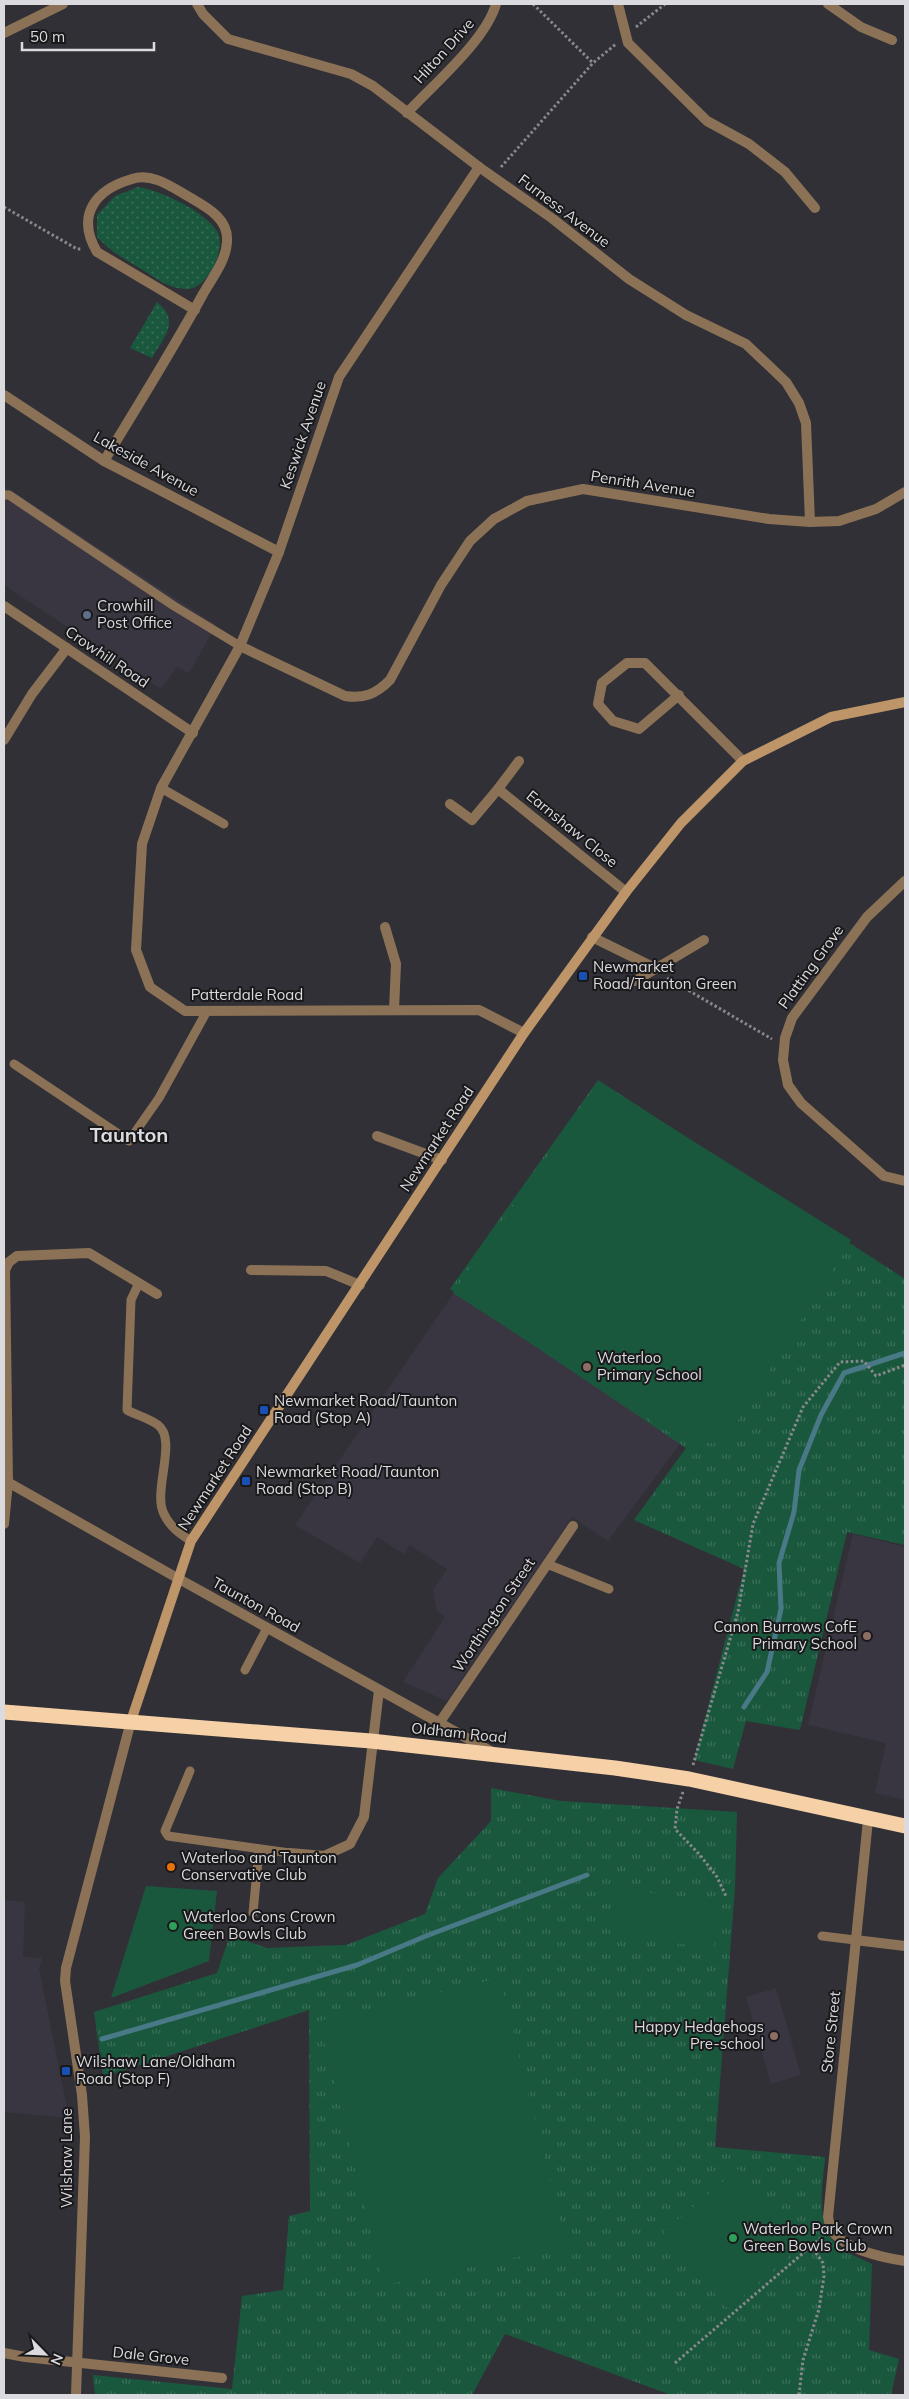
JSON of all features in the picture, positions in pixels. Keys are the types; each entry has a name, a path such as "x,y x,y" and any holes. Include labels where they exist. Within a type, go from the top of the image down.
{"highway":[{"name":"Oldham Road","path":"4,1712 371,1741 495,1753 689,1779 868,1820 905,1826"}],"street":[{"path":"4,33 63,4"},
{"name":"Furness Avenue","path":"196,4 203,14 228,39 351,74 372,86 479,168 553,219 629,279 686,315 746,344 786,382 799,402 806,423 810,522"},
{"name":"Hilton Drive","path":"407,113 488,25 496,4"},
{"path":"618,4 628,43 707,121 749,144 785,172 815,208"},
{"path":"828,4 861,27 892,40"},
{"name":"Keswick Avenue","path":"193,733 240,646 279,552 339,377 479,168"},
{"path":"104,461 195,310 223,258 228,241 222,223 216,213 165,182 149,178 135,178 116,184 97,198 87,217 90,240 98,252 195,310"},
{"name":"Lakeside Avenue","path":"4,395 104,461 279,552"},
{"name":"Penrith Avenue","path":"240,646 345,696 356,697 378,692 390,680 441,585 470,541 494,519 528,501 583,490 769,519 810,522 839,521 876,509 905,492"},
{"name":"Crowhill Road","path":"4,606 193,733"},
{"path":"4,740 32,694 67,648"},
{"path":"678,695 639,728 613,721 598,704 602,683 627,663 645,663 678,695 743,761"},
{"name":"Newmarket Road","path":"131,1721 191,1541 524,1033 626,892 681,823 743,761 831,717 905,702"},
{"name":"Patterdale Road","path":"193,733 161,788 142,844 136,950 150,987 185,1011 480,1010 524,1033"},
{"path":"450,804 472,820 519,761"},
{"name":"Earnshaw Close","path":"498,789 626,892"},
{"name":"Platting Grove","path":"905,881 867,917 792,1018 784,1042 783,1060 788,1084 800,1104 884,1176 905,1181"},
{"path":"385,927 396,964 394,1010"},
{"path":"592,937 655,968"},
{"path":"635,981 704,940"},
{"path":"376,1136 442,1160"},
{"path":"4,1524 6,1481 5,1270 9,1262 16,1256 89,1253 157,1294"},
{"path":"252,1270 326,1271 360,1285"},
{"name":"Taunton Road","path":"6,1481 179,1579 495,1753"},
{"name":"Worthington Street","path":"440,1722 573,1526"},
{"path":"290,1853 324,1856 350,1844 364,1818 371,1741 379,1690"},
{"name":"Wilshaw Lane","path":"76,2395 85,2137 82,2095 65,1981 66,1968 131,1721"},
{"name":"Store Street","path":"831,2229 828,2216 868,1820"},
{"path":"855,1940 905,1946"},
{"path":"831,2229 845,2242 877,2256 905,2261"},
{"name":"Dale Grove","path":"4,2353 77,2363 222,2378"}],"lane":[{"path":"4,495 9,495 174,606 240,646"},
{"path":"161,788 224,824"},
{"path":"14,1064 129,1141 159,1098 207,1011"},
{"path":"139,1283 130,1300 126,1410 159,1425 164,1434 166,1445 160,1504 164,1514 175,1530 191,1541"},
{"path":"547,1564 609,1589"},
{"path":"245,1670 268,1628"},
{"path":"190,1771 166,1834 170,1837 290,1853"},
{"path":"253,1913 259,1849"},
{"path":"822,1936 855,1940"}],"path":[{"path":"533,4 593,63"},
{"path":"493,177 593,63 665,4"},
{"path":"4,207 77,250 94,247"},
{"path":"655,968 771,1039 784,1042"},
{"path":"726,1896 717,1877 700,1855 675,1829 677,1809 689,1779 738,1612 753,1524 803,1407 840,1362 864,1361 876,1376 905,1365"},
{"path":"675,2363 831,2229"},
{"path":"799,2395 803,2360 819,2309 824,2276 823,2263 811,2246"}],"shaded area":[{"path":"4,489 9,489 216,625 189,673 177,667 161,689 4,585"},
{"name":"Waterloo Primary School","path":"592,1091 851,1240 682,1441 608,1541 572,1517 447,1701 403,1682 445,1617 437,1611 433,1590 447,1569 410,1545 404,1554 377,1537 360,1563 295,1525"},
{"name":"Canon Burrows CofE Primary School","path":"853,1534 905,1547 905,1800 875,1793 886,1743 808,1725"},
{"path":"4,1900 25,1902 23,1957 42,1958 39,1969 69,2118 4,2112"},
{"name":"Happy Hedgehogs Pre-school","path":"776,1988 801,2075 771,2084 746,1997"}],"green space":[{"path":"138,187 158,192 192,209 211,223 217,231 220,247 214,266 209,275 195,287 182,289 164,283 119,255 97,237 97,215 115,196"},
{"path":"157,302 168,316 169,323 165,336 152,358 130,348"},
{"path":"598,1080 905,1279 905,1545 847,1532 800,1730 746,1721 733,1769 694,1760 744,1569 634,1520 686,1448 450,1289"},
{"path":"610,1089 851,1240 723,1444 683,1441 453,1293 592,1091"},
{"path":"491,1788 561,1801 737,1812 735,1889 715,2147 825,2157 822,2206 826,2229 841,2248 872,2264 869,2350 899,2359 891,2395 671,2395 505,2334 472,2395 95,2395 93,2375 232,2389 242,2296 283,2290 289,2216 310,2211 309,2010 103,2077 94,2012 217,1973 230,1935 267,1948 346,1945 425,1914 438,1878 491,1821"},
{"name":"Waterloo Cons Crown Green Bowls Club","path":"146,1886 217,1891 209,1961 111,1998"},
{"path":"615,1888 719,1902 714,1948 610,1935"},
{"path":"500,1978 566,2247 384,2285 319,2021"},
{"name":"Waterloo Park Crown Green Bowls Club","path":"738,2169 803,2244 728,2309 663,2232"}],"waterway":[{"path":"744,1707 767,1672 781,1609 779,1563 794,1512 799,1470 821,1415 844,1373 905,1353"},
{"path":"102,2039 357,1965 426,1936 587,1875"}],"place":[{"name":"Crowhill Post Office","path":"87,615"},
{"name":"Newmarket Road/Taunton Green","path":"583,976"},
{"name":"Waterloo Primary School","path":"587,1367"},
{"name":"Newmarket Road/Taunton Road (Stop A)","path":"264,1410"},
{"name":"Newmarket Road/Taunton Road (Stop B)","path":"246,1481"},
{"name":"Canon Burrows CofE Primary School","path":"867,1636"},
{"name":"Waterloo and Taunton Conservative Club","path":"171,1867"},
{"name":"Waterloo Cons Crown Green Bowls Club","path":"173,1926"},
{"name":"Happy Hedgehogs Pre-school","path":"774,2036"},
{"name":"Wilshaw Lane/Oldham Road (Stop F)","path":"66,2071"},
{"name":"Waterloo Park Crown Green Bowls Club","path":"733,2238"}],"district":[{"name":"Taunton","path":"129,1135"}]}
